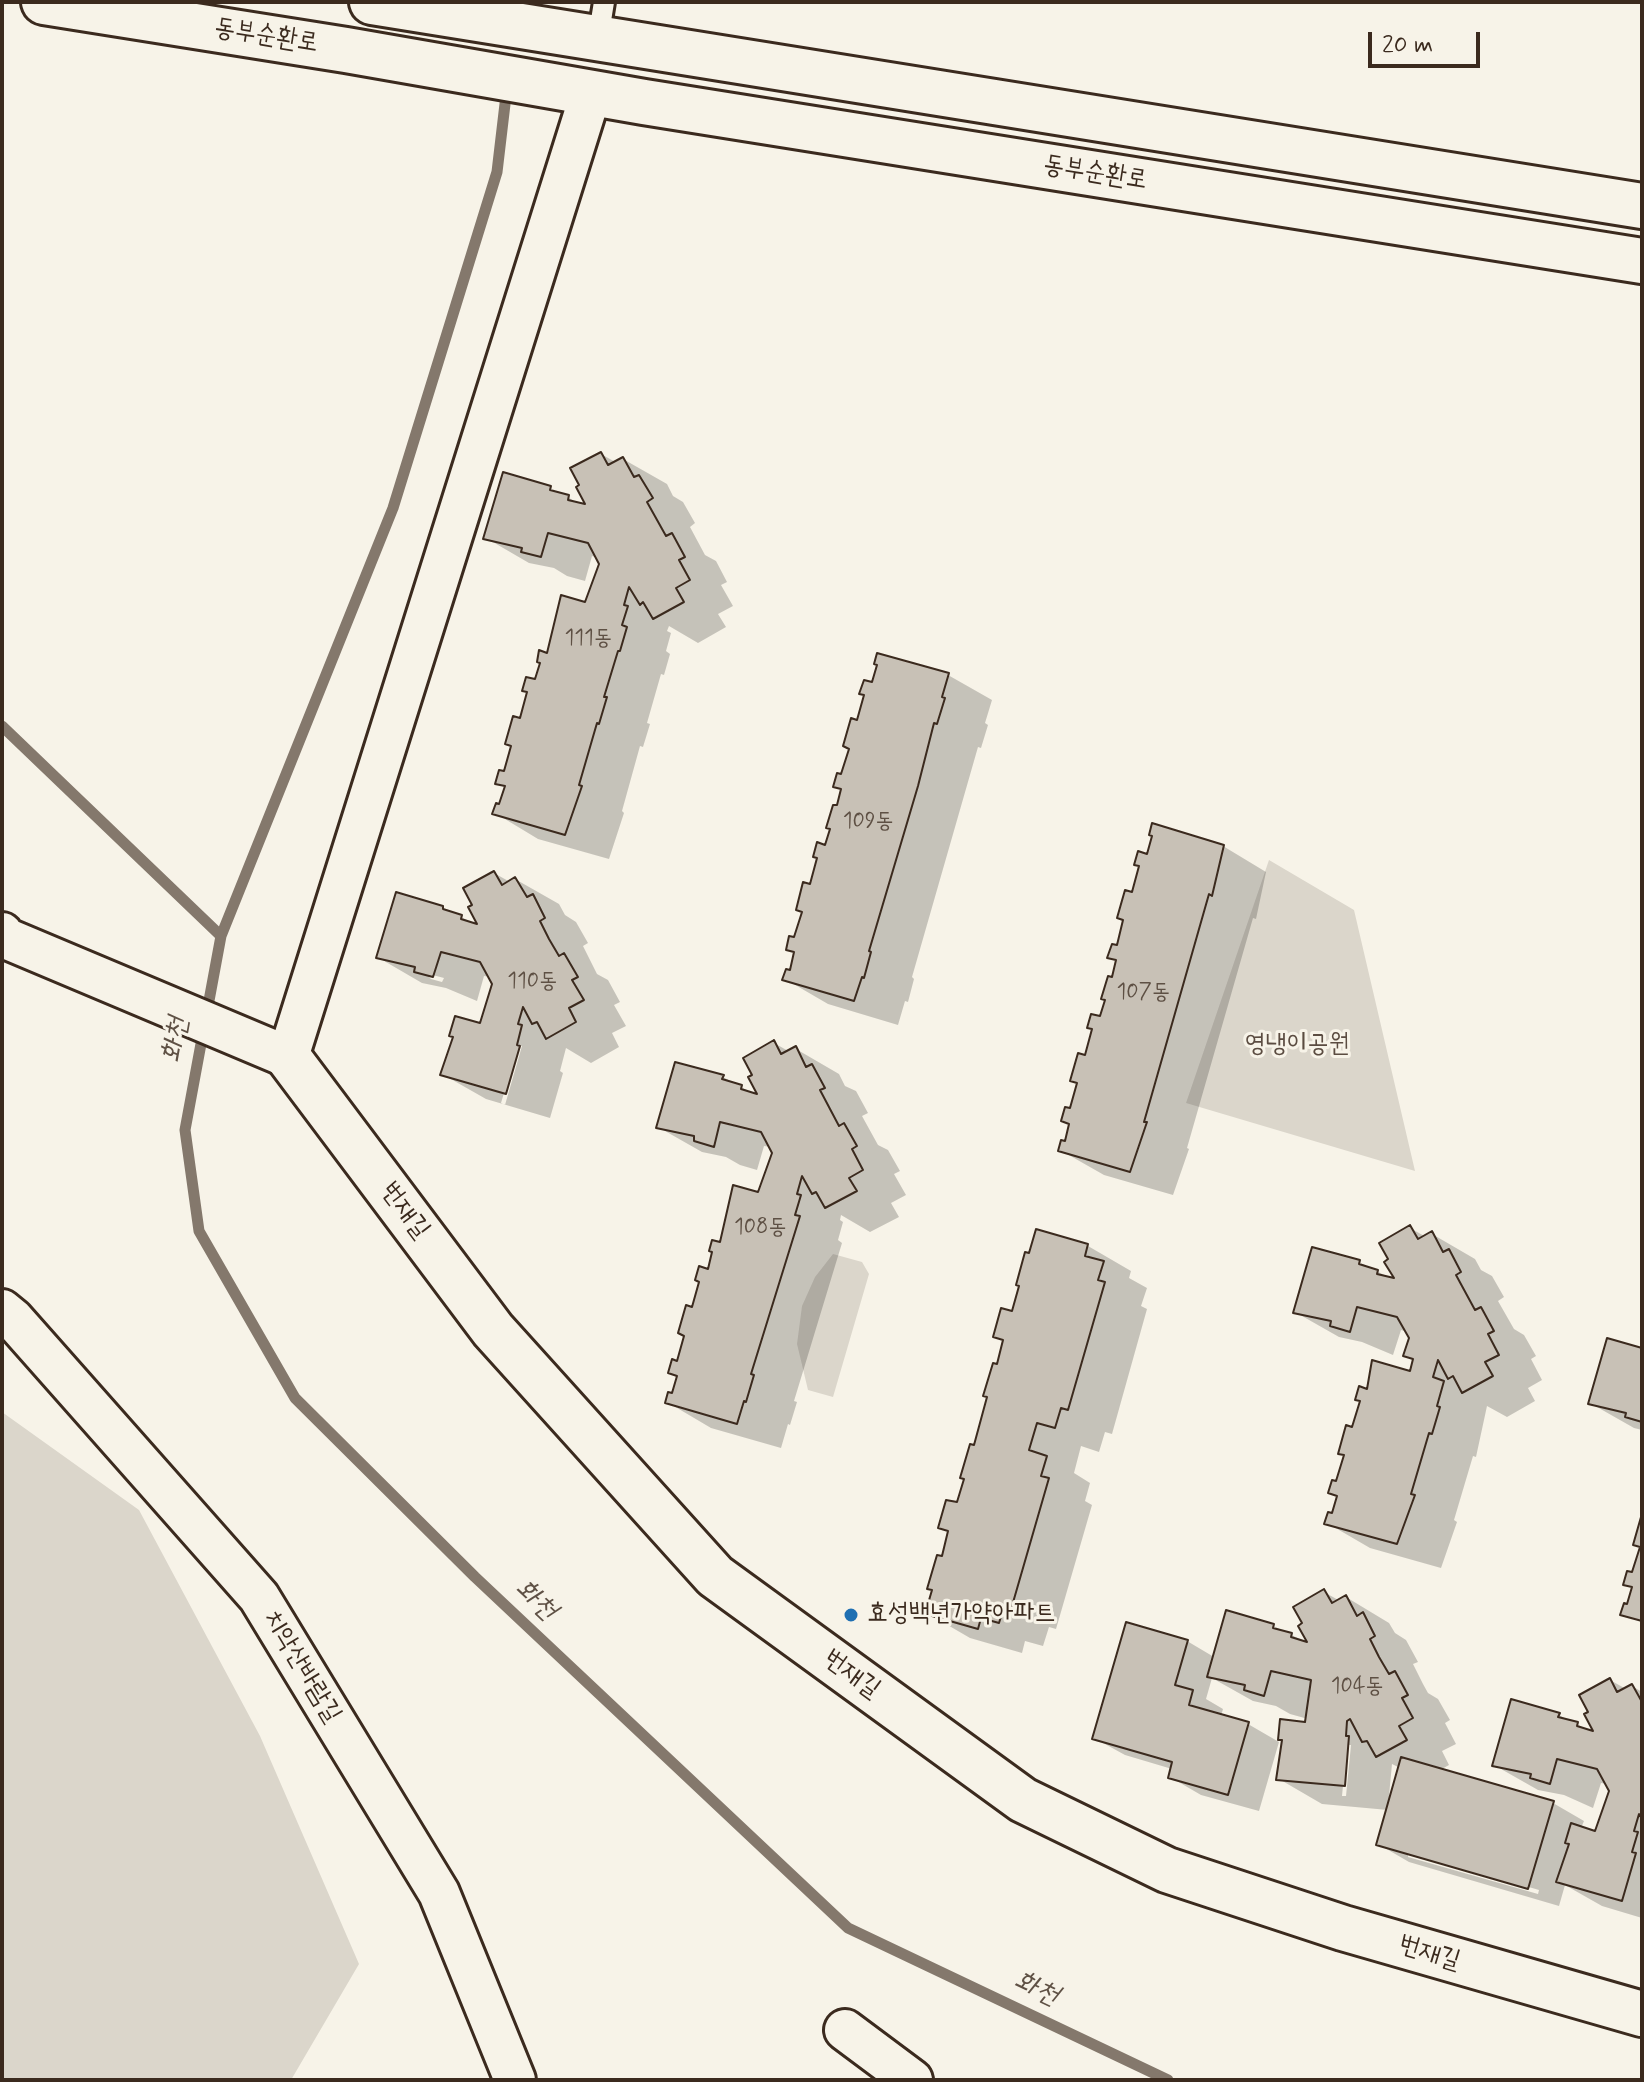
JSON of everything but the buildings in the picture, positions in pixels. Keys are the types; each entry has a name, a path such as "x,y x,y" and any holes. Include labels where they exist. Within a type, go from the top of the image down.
{"street":[{"name":"동부순환로","path":"44,2 1642,261"},
{"name":"동부순환로","path":"372,2 554,33 601,20 1642,206"},
{"path":"4,936 275,1051 591,93 601,20"},
{"name":"번재길","path":"275,1051 493,1330 715,1576 1023,1800 1167,1870 1343,1928 1642,2014"},
{"name":"치악산바람길","path":"2,1310 259,1597 439,1893 515,2080"},
{"path":"845,2030 912,2080"}],"green space":[{"name":"영냉이공원","path":"1269,860 1354,910 1415,1171 1186,1103"},
{"path":"833,1254 862,1262 869,1274 833,1397 808,1390 797,1344 802,1306 815,1277"},
{"path":"2,1412 139,1510 260,1736 359,1964 291,2080 2,2080"}],"waterway":[{"name":"화천","path":"507,87 497,172 393,508 221,936 185,1130 199,1231 295,1398 475,1577 848,1928 1168,2080"},
{"path":"2,726 221,936"}],"place":[{"name":"효성백년가약아파트","path":"851,1615"}]}
